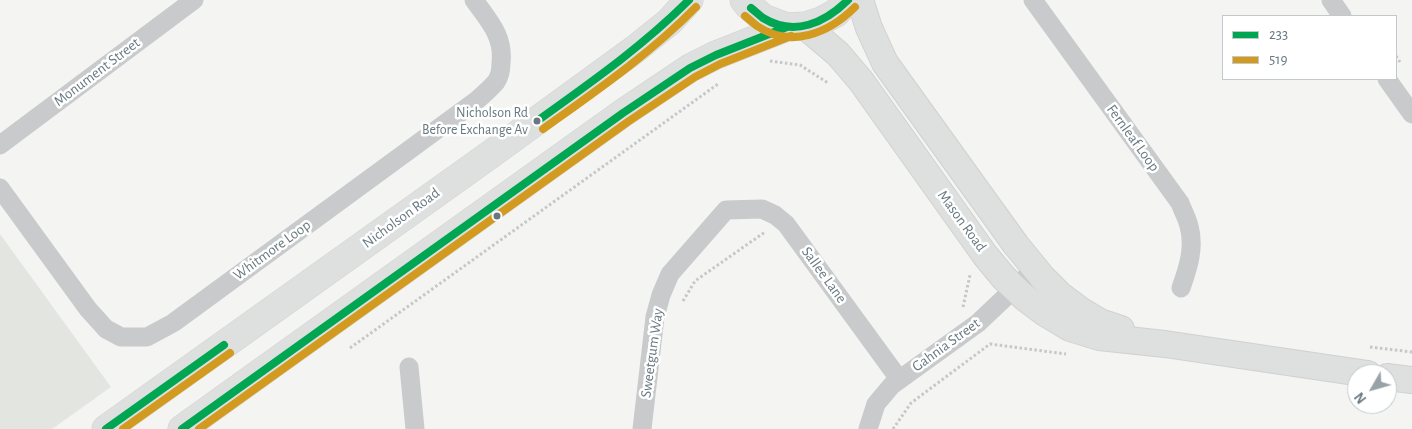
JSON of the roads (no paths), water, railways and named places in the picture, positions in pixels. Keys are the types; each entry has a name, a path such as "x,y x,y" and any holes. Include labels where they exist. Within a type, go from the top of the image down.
{"main road":[{"name":"Nicholson Road","path":"106,429 627,55 668,22 690,0"},
{"path":"744,0 748,6 763,18 796,27"},
{"path":"182,429 623,113 690,68 716,55 796,27 822,22 836,13 848,0"}],"street":[{"name":"Monument Street","path":"0,144 174,6 194,0"},
{"name":"Whitmore Loop","path":"0,188 88,309 106,330 121,337 147,337 180,317 489,90 500,76 502,51 500,41 490,22 474,0"},
{"name":"Mason Road","path":"860,0 869,28 885,63 1035,269 1060,295 1100,322 1165,344"},
{"name":"Fernleaf Loop","path":"1033,0 1180,203 1189,226 1192,247 1188,268 1180,288"},
{"path":"1331,0 1341,15"},
{"name":"Mason Road","path":"796,27 838,54 1004,278 1025,298 1045,313 1070,328 1099,337 1165,344 1347,371"},
{"path":"1388,80 1412,114"},
{"name":"Sallee Lane","path":"726,210 762,209 775,215 786,224 899,379"},
{"name":"Sweetgum Way","path":"642,429 655,317 661,295 670,274 726,210"},
{"name":"Gahnia Street","path":"868,429 876,404 892,385 975,325 1035,269"},
{"path":"410,367 415,429"},
{"path":"1397,378 1412,380"}],"place":[{"name":"Nicholson Rd Before Exchange Av","path":"537,121"}]}
